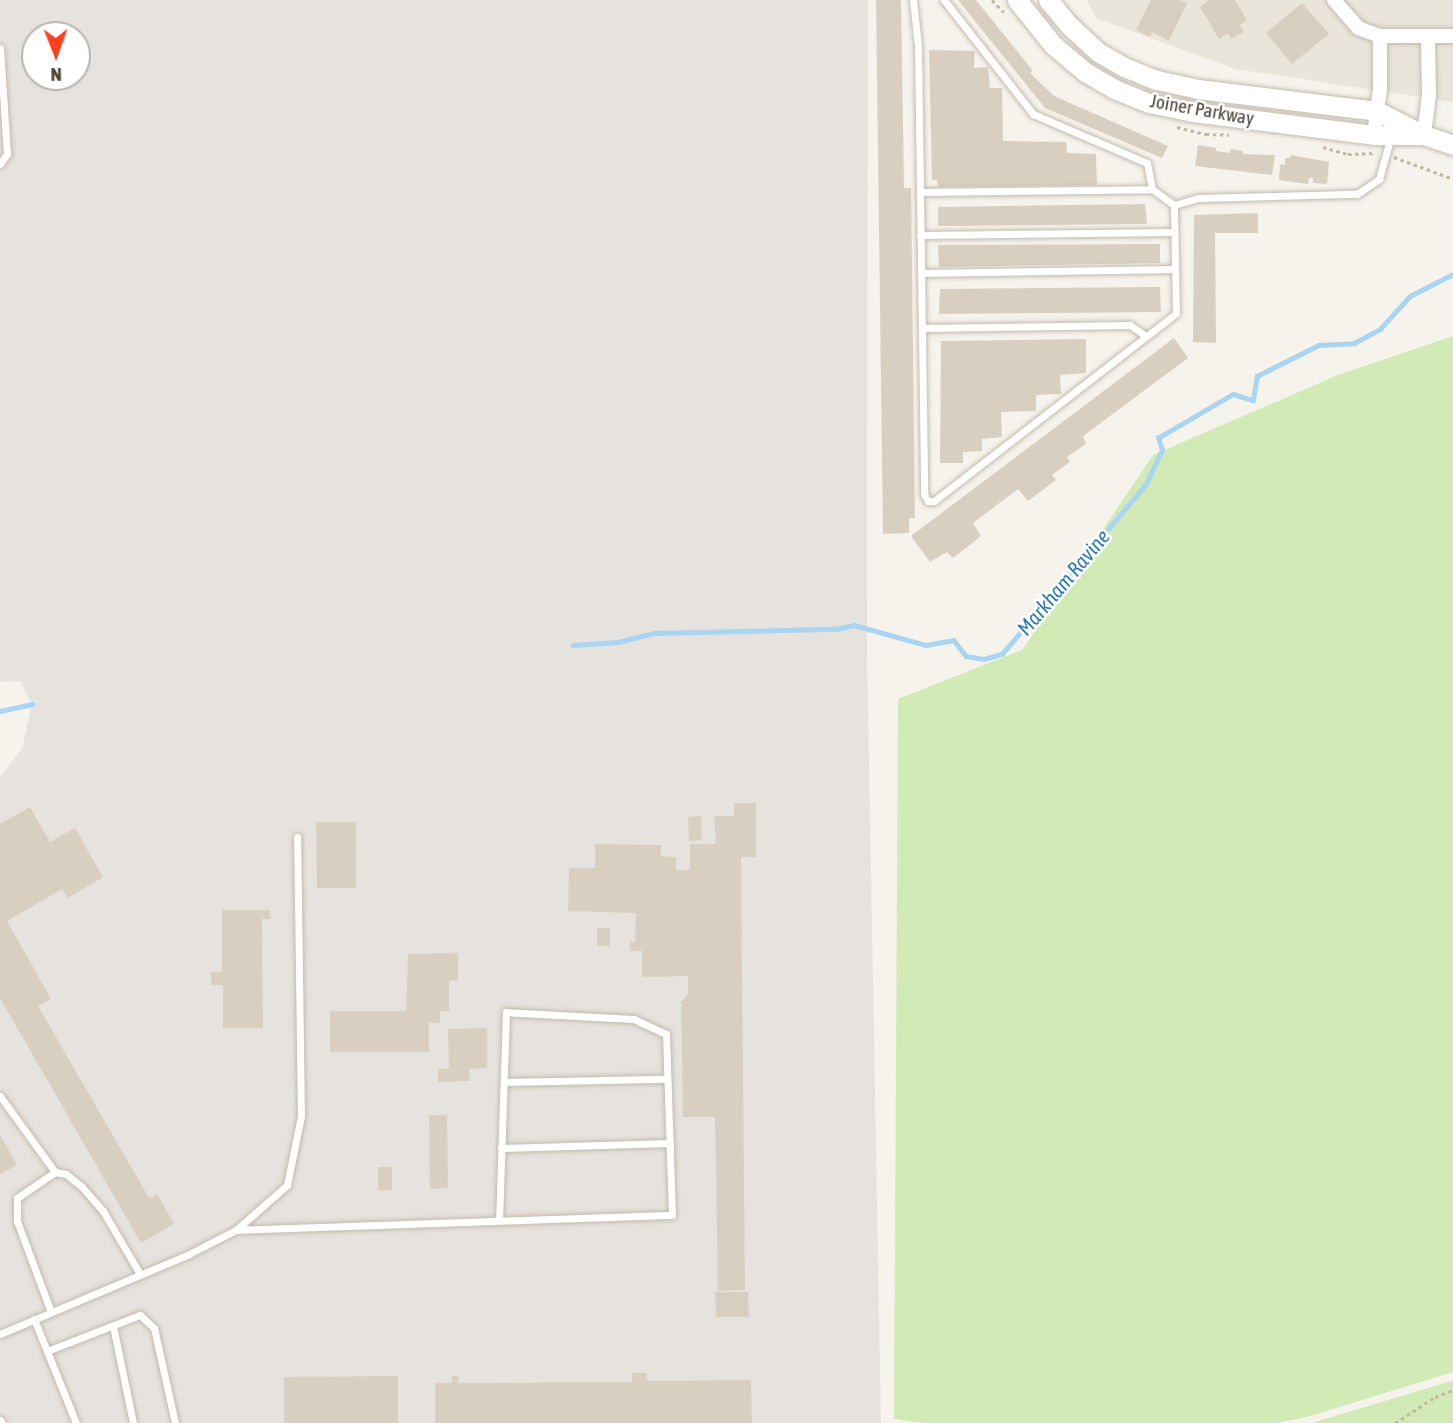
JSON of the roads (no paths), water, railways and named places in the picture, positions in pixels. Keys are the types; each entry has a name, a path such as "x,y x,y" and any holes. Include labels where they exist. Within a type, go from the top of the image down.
{"street":[{"name":"Joiner Parkway","path":"1017,0 1053,46 1085,72 1114,89 1149,103 1377,141 1424,135"},
{"name":"Joiner Parkway","path":"1048,0 1070,26 1098,52 1157,80 1198,89 1377,111 1424,135 1453,145"},
{"path":"1334,0 1358,28 1380,36 1453,36"},
{"path":"1377,141 1380,36"},
{"path":"1424,135 1429,96 1428,37"}],"lane":[{"path":"913,0 918,46 924,494 928,501 934,501 1176,313 1174,205"},
{"path":"944,0 1033,114 1147,163 1152,190"},
{"path":"0,48 7,154 0,164"},
{"path":"920,192 1152,190 1174,205 1199,198 1357,194 1379,179 1386,156 1377,141"},
{"path":"920,234 1174,232"},
{"path":"921,273 1175,269"},
{"path":"922,328 1130,325 1146,336"},
{"path":"0,1334 236,1230 287,1185 301,1116 297,836"},
{"path":"236,1230 672,1215 666,1034 634,1019 506,1012 499,1220"},
{"path":"503,1082 667,1079"},
{"path":"0,1096 55,1172 66,1174 82,1187 103,1211 140,1274"},
{"path":"502,1148 670,1143"},
{"path":"51,1312 17,1221 17,1198 55,1172"},
{"path":"47,1351 140,1315 153,1328 175,1423"},
{"path":"34,1319 76,1423"},
{"path":"113,1326 133,1423"}],"waterway":[{"name":"Markham Ravine","path":"573,645 618,642 654,633 836,629 854,625 926,645 954,640 966,656 984,659 1002,654 1146,484 1162,450 1158,438 1233,394 1253,400 1257,376 1319,345 1354,343 1380,329 1410,296 1453,274"},
{"name":"Markham Ravine","path":"0,711 32,704"}]}
